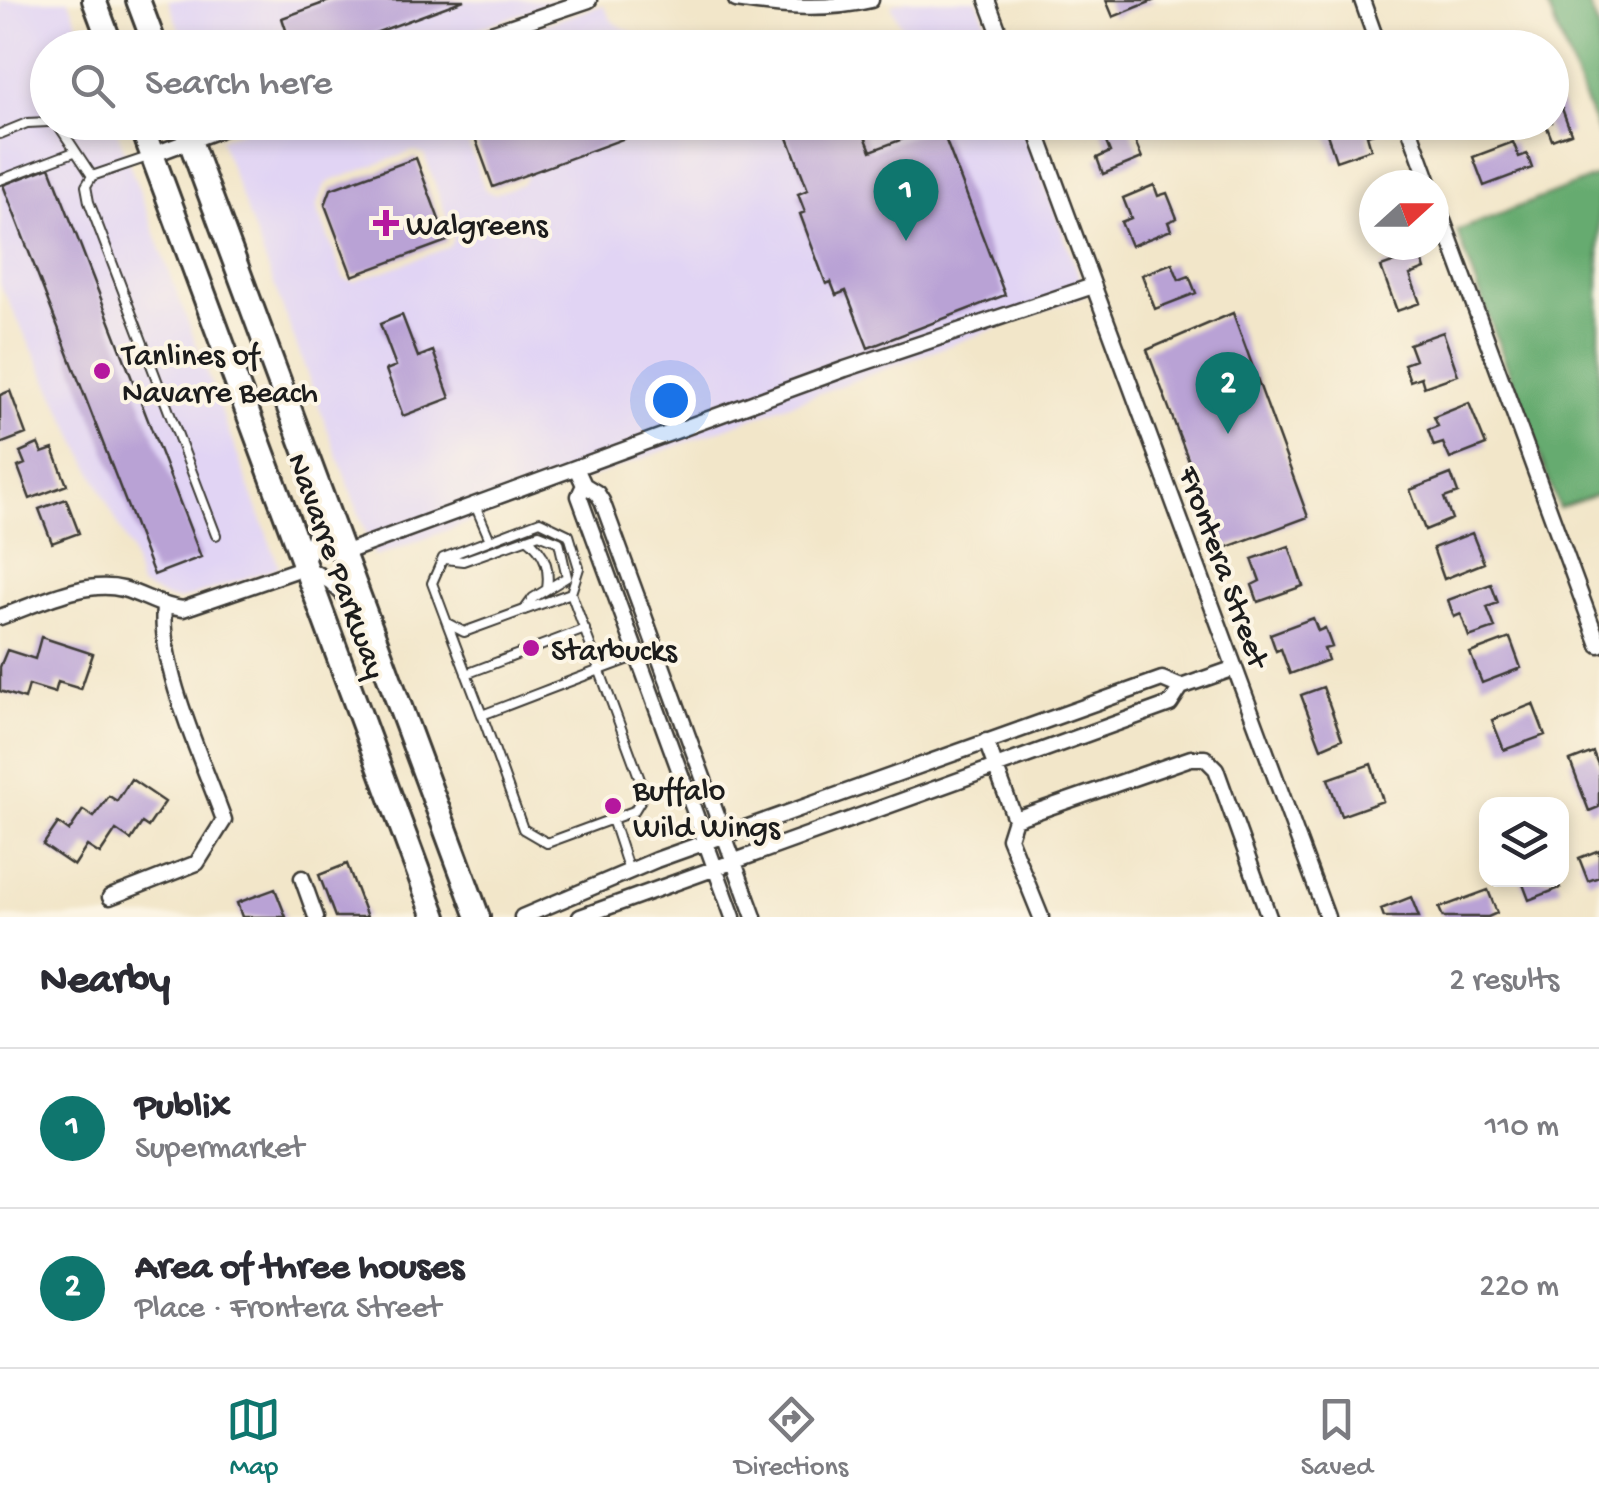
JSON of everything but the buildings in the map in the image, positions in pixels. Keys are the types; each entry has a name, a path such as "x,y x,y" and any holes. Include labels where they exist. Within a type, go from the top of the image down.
{"highway":[{"path":"94,0 105,30"},
{"path":"138,0 149,30"},
{"name":"Navarre Parkway","path":"147,140 435,917"},
{"name":"Navarre Parkway","path":"190,140 478,917"}],"street":[{"path":"500,30 589,0"},
{"path":"736,0 782,7 824,7 871,0"},
{"path":"987,0 998,30"},
{"path":"1362,0 1373,30"},
{"path":"152,155 175,140"},
{"name":"Frontera Street","path":"1039,140 1327,917"},
{"path":"1414,140 1425,170"},
{"path":"1449,237 1599,646"},
{"path":"343,553 845,369 1093,286"},
{"path":"576,468 584,484 602,500 754,917"},
{"path":"305,567 316,529 318,484"},
{"path":"584,484 579,496 732,917"},
{"path":"0,617 88,588 120,588 164,607 183,609 305,567"},
{"path":"305,567 339,589 369,623"},
{"path":"110,897 197,863 224,820 166,659 164,607"},
{"path":"580,917 607,912 715,868 1170,704 1181,687 1234,668"},
{"path":"525,915 630,871 1162,679 1181,687"},
{"path":"986,741 1015,819 1009,838 1041,917"},
{"path":"1015,819 1191,758 1206,758 1216,769 1270,917"},
{"path":"302,878 316,917"}],"lane":[{"path":"0,134 30,123"},
{"path":"67,140 92,176"},
{"path":"0,180 74,152"},
{"path":"152,155 92,176 86,186 216,534"},
{"path":"475,505 490,540"},
{"path":"540,521 569,535 579,568 571,593 645,793 634,811 548,842 523,829 432,583 443,558 490,540 540,521"},
{"path":"443,558 463,561 539,534 559,542 567,577 533,598 526,609"},
{"path":"527,538 539,547 549,571 548,589"},
{"path":"447,623 464,632 571,593"},
{"path":"466,674 586,628"},
{"path":"482,715 657,649"},
{"path":"612,819 630,871"}],"shaded area":[{"path":"0,0 69,0 80,30 30,30 30,140 120,140 279,567 180,600 140,586 131,551 0,284"},
{"path":"168,0 561,0 474,30 179,30"},
{"path":"907,0 977,0 988,30 902,30 891,4"},
{"path":"603,5 613,22 628,30 526,30"},
{"path":"220,140 467,140 485,190 495,194 523,183 528,174 516,140 1028,140 1086,295 375,557","holes":["413,151 424,154 454,237 449,247 354,282 344,279 317,208 329,182"]}],"green space":[{"path":"1545,0 1587,0 1599,30 1599,136 1569,60 1569,30 1557,30"},
{"path":"1599,175 1599,494 1559,508 1457,231"}],"place":[{"name":"Walgreens","path":"386,223"},
{"name":"Publix","path":"906,241"},
{"name":"Tanlines of Navarre Beach","path":"102,371"},
{"name":"Area of three houses","path":"1228,434"},
{"name":"Starbucks","path":"531,648"},
{"name":"Buffalo Wild Wings","path":"613,806"}]}
